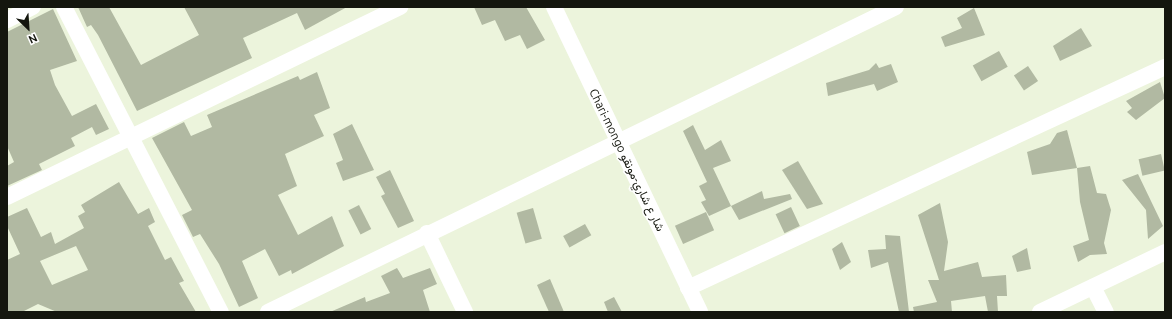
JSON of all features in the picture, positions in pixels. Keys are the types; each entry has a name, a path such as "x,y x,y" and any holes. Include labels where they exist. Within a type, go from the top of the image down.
{"street":[{"path":"7,20 33,7"},
{"path":"64,7 132,134 221,312"},
{"path":"7,197 132,134 400,7"},
{"name":"Chari-mongo شار ع شاري-مونقو","path":"554,7 700,312"},
{"path":"268,312 896,7"},
{"path":"688,288 1165,66"},
{"path":"428,233 465,312"},
{"path":"1040,312 1165,252"},
{"path":"1093,287 1106,312"}],"building":[{"path":"78,7 109,7 141,65 199,35 184,7 347,7 305,30 297,13 243,38 252,58 137,111 98,35 91,25 87,27"},
{"path":"474,7 526,7 545,40 527,49 520,35 505,41 495,20 482,25"},
{"path":"974,8 985,35 945,47 941,37 962,28 957,18"},
{"path":"53,9 77,61 50,70 55,85 72,116 96,104 109,129 96,135 92,127 71,138 75,146 39,164 42,170 7,186 7,166 14,162 7,146 7,32"},
{"path":"1081,28 1092,46 1060,61 1053,46"},
{"path":"999,51 1008,67 981,81 973,66"},
{"path":"876,63 879,68 891,64 898,82 877,91 874,84 828,96 826,83 869,70"},
{"path":"1028,66 1038,81 1024,90 1014,76"},
{"path":"317,72 330,108 314,115 324,136 285,154 297,186 278,195 298,235 332,216 344,246 292,274 291,270 279,276 265,249 242,261 258,298 239,307 219,264 200,234 193,237 182,215 192,210 152,138 184,122 191,136 212,127 207,115 298,76 300,80"},
{"path":"1160,82 1165,98 1136,120 1127,112 1132,108 1126,101"},
{"path":"352,124 374,170 343,181 336,163 343,160 333,134"},
{"path":"693,125 705,150 721,140 731,161 713,168 731,206 709,216 701,202 706,200 699,186 707,182 683,131"},
{"path":"1067,130 1077,168 1032,175 1027,152 1050,144 1057,133"},
{"path":"1161,154 1165,171 1142,176 1139,159"},
{"path":"798,161 823,204 807,209 782,170"},
{"path":"1090,166 1097,193 1106,194 1111,210 1104,243 1107,254 1090,255 1078,262 1073,246 1089,240 1080,202 1077,168"},
{"path":"390,170 414,221 398,228 381,196 385,194 376,177"},
{"path":"1138,174 1163,226 1148,239 1146,210 1122,180"},
{"path":"119,182 138,214 149,208 155,222 148,226 165,260 171,257 184,281 179,283 196,312 57,312 38,304 22,312 7,312 7,260 20,254 7,226 7,217 27,208 41,237 51,232 55,244 84,228 78,216 85,212 81,205","holes":["76,246 88,270 52,285 40,261"]},
{"path":"762,191 764,199 790,194 792,199 739,220 731,206"},
{"path":"940,203 948,242 944,271 978,262 982,277 1006,275 1007,296 997,296 998,312 988,312 985,296 951,301 952,312 914,312 913,307 937,302 928,280 939,280 918,215"},
{"path":"359,205 371,229 361,235 348,210"},
{"path":"791,207 800,226 784,233 776,214"},
{"path":"533,208 542,239 525,243 517,213"},
{"path":"706,212 714,230 683,244 675,226"},
{"path":"585,224 591,235 569,247 563,236"},
{"path":"885,235 900,236 909,312 899,312 888,262 871,268 868,250 886,249"},
{"path":"842,242 851,262 840,270 832,249"},
{"path":"1027,248 1031,269 1017,272 1012,256"},
{"path":"397,268 403,278 430,268 437,284 423,290 430,312 330,312 365,297 366,302 390,293 381,276"},
{"path":"550,279 564,312 549,312 537,285"},
{"path":"614,297 622,312 608,312 604,302"}]}
